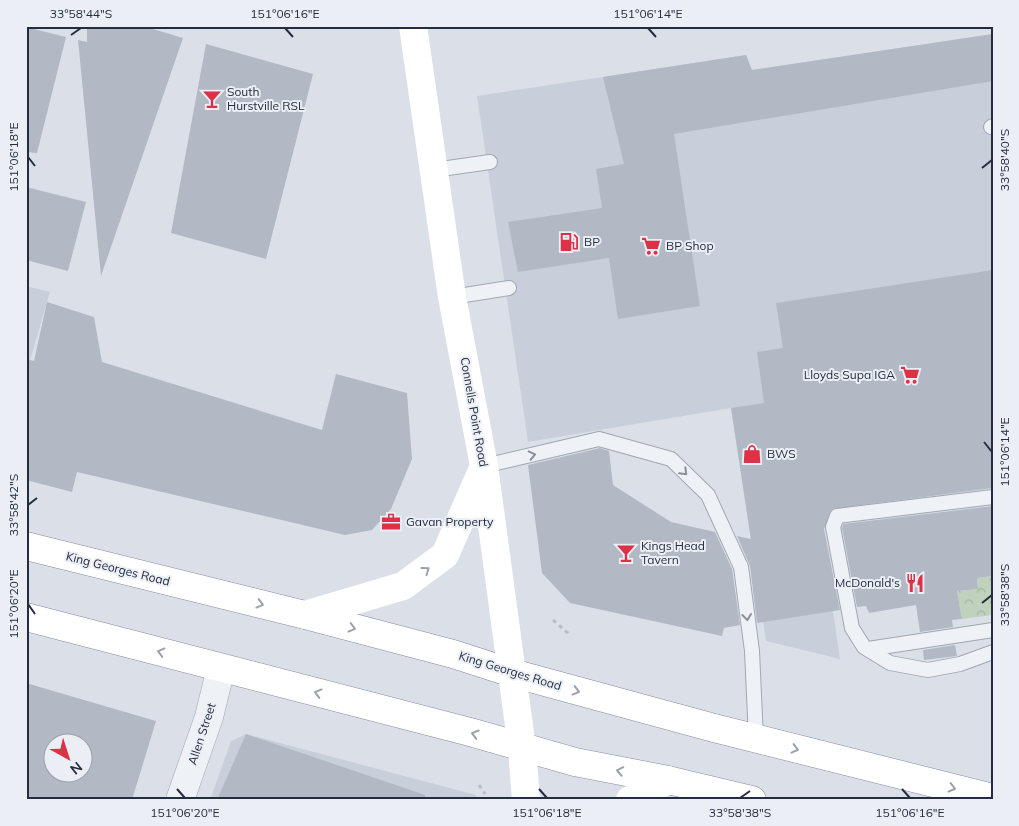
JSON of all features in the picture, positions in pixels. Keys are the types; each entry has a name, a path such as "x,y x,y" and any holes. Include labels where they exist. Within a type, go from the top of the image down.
{"main road":[{"name":"Connells Point Road","path":"413,26 452,297 484,466 522,748 526,800"},
{"path":"305,615 403,586 445,555 484,466"},
{"name":"King Georges Road","path":"26,546 305,615 756,739 993,798"},
{"path":"26,617 575,762 668,780 752,800"},
{"path":"630,800 668,780"}],"street":[{"name":"Allen Street","path":"180,800 209,717 221,668"}],"lane":[{"path":"434,170 490,162"},
{"path":"452,297 509,288"},
{"path":"484,466 599,439 671,459 708,495 741,567 752,650 756,739"},
{"path":"993,497 837,516 833,527 852,628 868,649 890,663 928,670 960,664 993,652"},
{"path":"868,649 993,630"}],"path":[{"path":"553,620 569,634"},
{"path":"479,786 485,794"}],"shaded area":[{"path":"993,34 993,476 817,503 840,659 766,641 731,408 528,442 477,96 746,55 752,70"},
{"path":"26,286 50,292 26,374"},
{"path":"246,734 476,795 477,800 210,800 231,741"}],"green space":[{"path":"993,576 993,615 962,619 957,591 978,589 977,578"}],"building":[{"path":"87,26 143,26 183,38 101,276 78,40 87,42"},
{"path":"26,27 66,37 37,153 26,152"},
{"path":"993,34 993,81 674,134 700,306 618,319 609,258 518,272 508,222 602,208 596,169 624,164 603,77 746,55 752,70"},
{"path":"206,44 313,74 266,259 171,233"},
{"path":"26,187 86,202 68,271 26,260"},
{"path":"993,270 993,488 832,509 824,529 840,610 757,623 750,566 737,536 751,539 731,408 764,403 757,352 783,348 776,303"},
{"path":"47,302 94,317 102,362 322,430 336,374 407,393 412,459 391,509 372,530 345,535 77,472 72,492 26,480 26,359 34,361"},
{"name":"Kings Head Tavern","path":"600,448 609,451 613,485 671,522 715,532 732,569 740,625 724,628 722,636 570,603 542,573 528,465"},
{"name":"McDonald's","path":"993,506 993,576 977,578 978,589 957,591 962,619 952,620 953,627 920,632 916,605 869,613 866,606 857,607 842,528 843,524"},
{"path":"955,645 957,656 924,660 923,650"},
{"path":"26,683 156,721 132,800 26,800"},
{"path":"246,734 425,795 425,800 217,800"}],"place":[{"name":"South Hurstville RSL","path":"212,99"},
{"name":"BP","path":"569,242"},
{"name":"BP Shop","path":"651,246"},
{"name":"Lloyds Supa IGA","path":"910,375"},
{"name":"BWS","path":"752,454"},
{"name":"Gavan Property","path":"391,522"},
{"name":"Kings Head Tavern","path":"626,553"},
{"name":"McDonald's","path":"915,583"}]}
